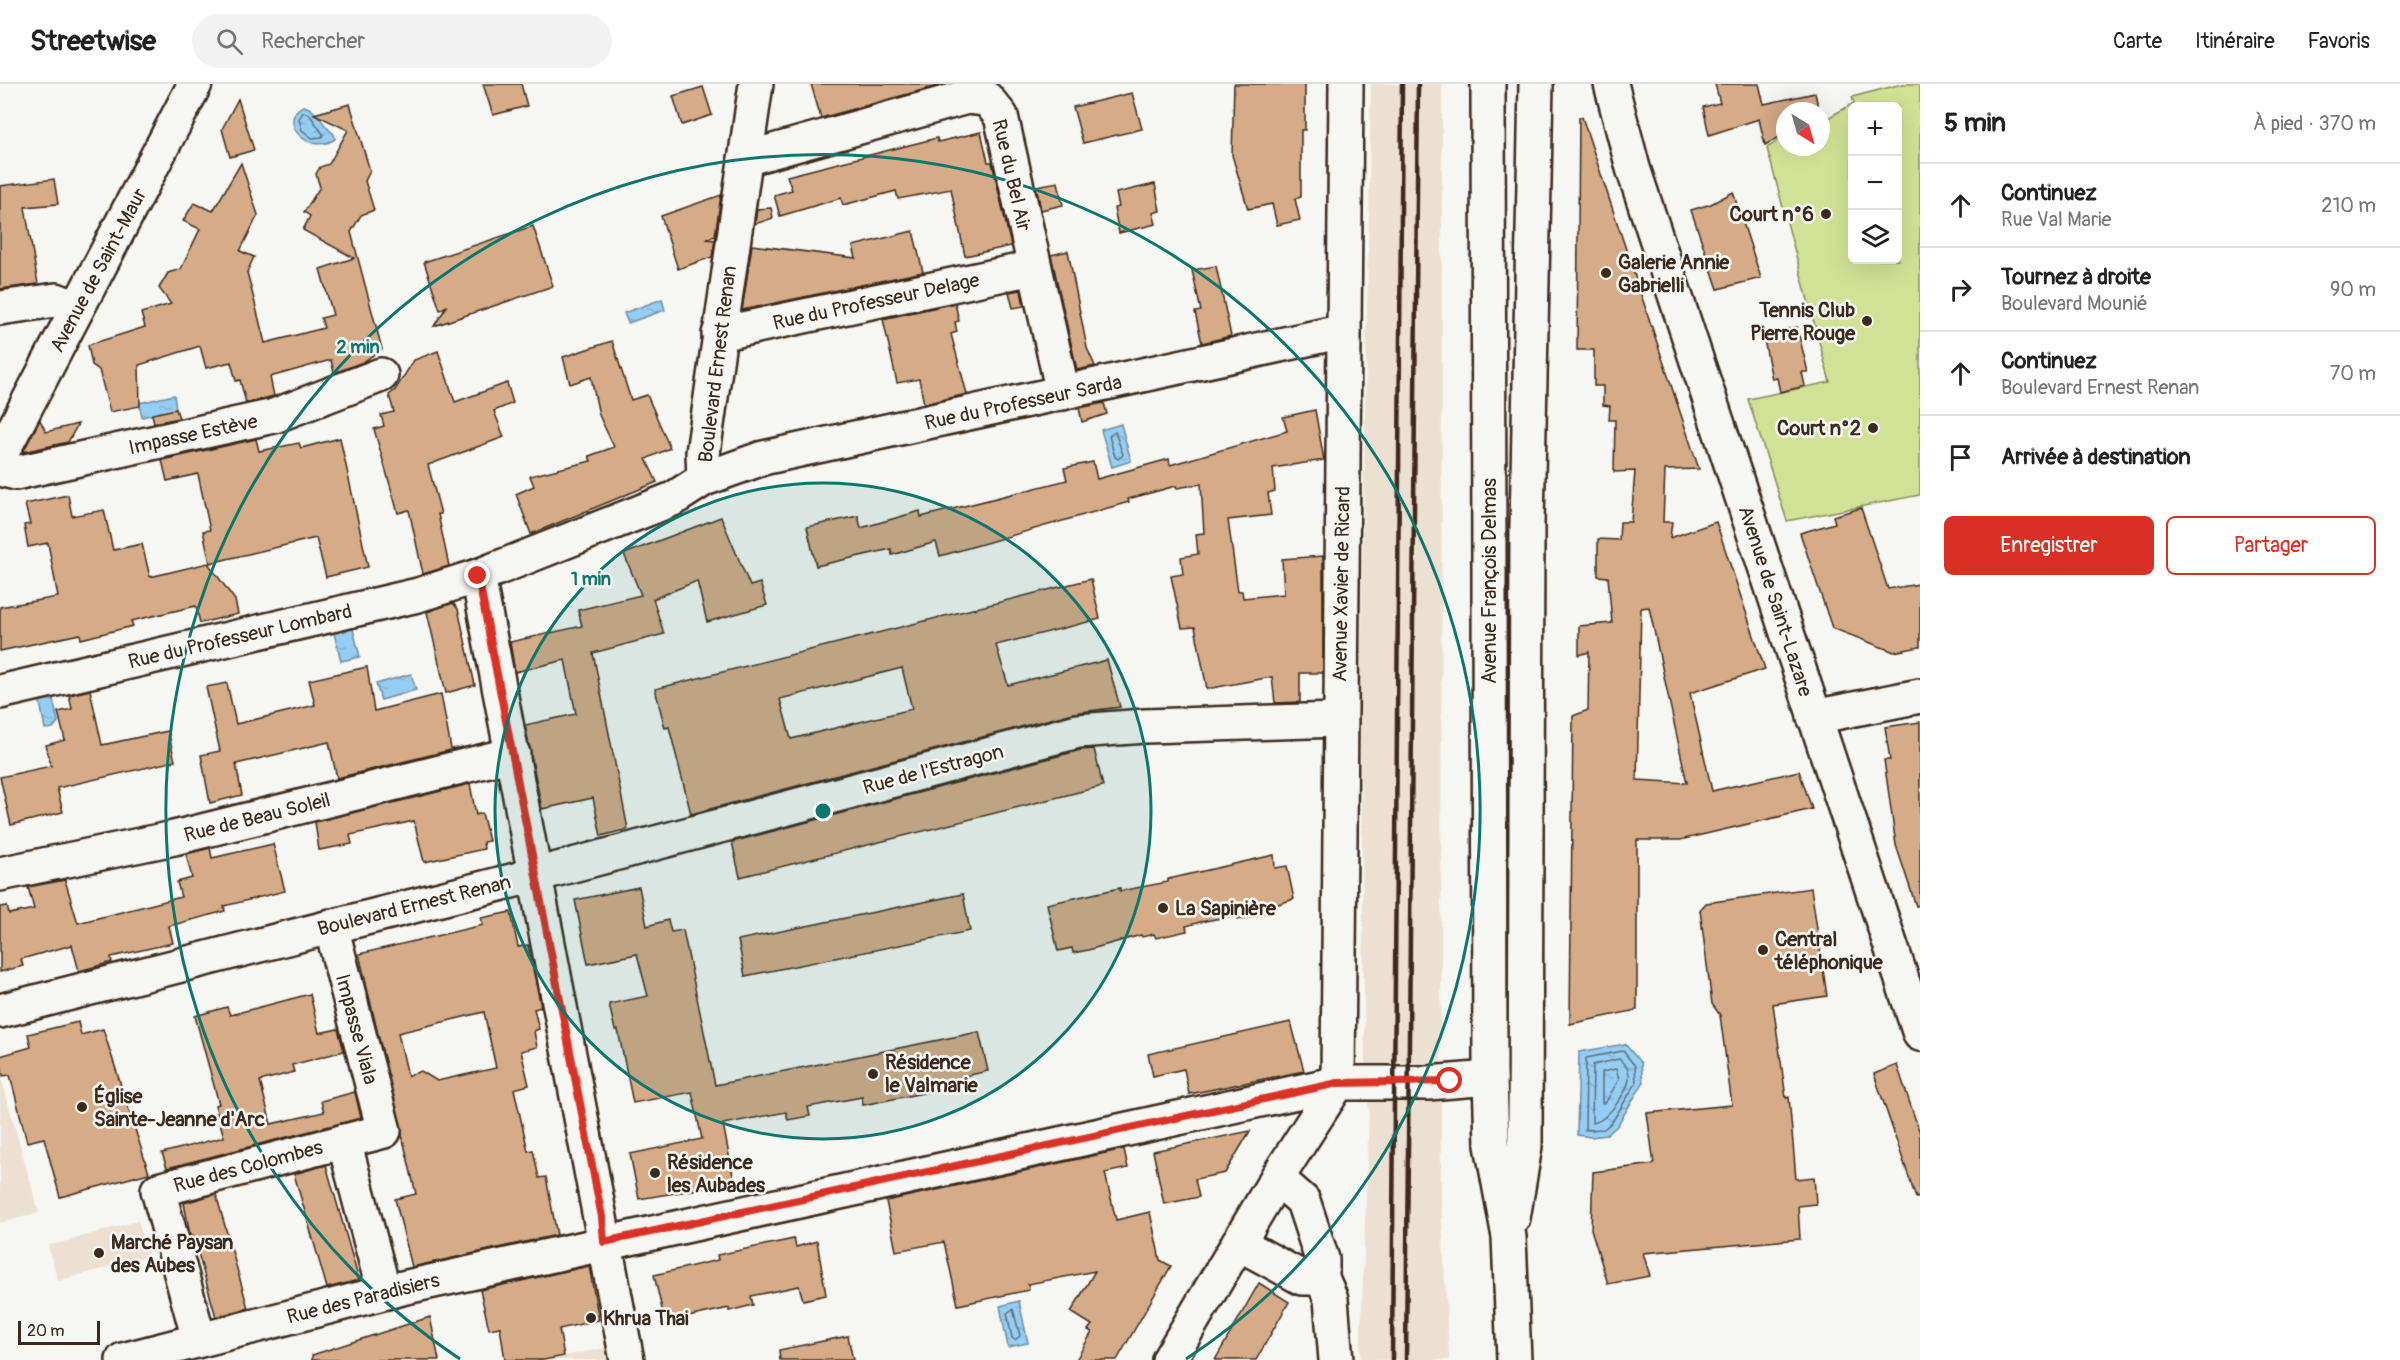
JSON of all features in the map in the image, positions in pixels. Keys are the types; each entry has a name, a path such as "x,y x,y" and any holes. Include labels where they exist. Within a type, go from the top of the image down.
{"street":[{"name":"Avenue de Saint-Maur","path":"0,456 195,84"},
{"name":"Boulevard Ernest Renan","path":"0,1011 535,875 478,576 673,499 704,479 703,453 756,84"},
{"name":"Avenue Xavier de Ricard","path":"1338,1083 1346,84"},
{"name":"Avenue François Delmas","path":"1488,84 1490,1078 1492,1145 1509,1237 1514,1360"},
{"name":"Avenue François Delmas","path":"1509,1237 1525,1146 1527,537 1536,84"},
{"name":"Avenue de Saint-Lazare","path":"1591,84 1633,168"},
{"name":"Avenue de Saint-Lazare","path":"1611,84 1633,168 1920,1034"},
{"name":"Rue du Bel Air","path":"745,159 967,97 987,99 1001,116 1033,268 1063,393"},
{"name":"Rue du Professeur Delage","path":"719,334 1033,268"},
{"path":"0,308 56,300 77,308"},
{"name":"Rue du Professeur Sarda","path":"704,479 763,458 1344,331"},
{"name":"Impasse Estève","path":"0,469 16,473 274,416 381,375"},
{"name":"Rue du Professeur Lombard","path":"0,692 418,595 478,576"},
{"path":"1814,717 1920,696"},
{"name":"Rue de l'Estragon","path":"535,875 1078,731 1145,726 1340,720"},
{"name":"Rue de Beau Soleil","path":"0,874 174,838 513,754"},
{"path":"535,875 602,1217 604,1242 627,1360"},
{"name":"Impasse Viala","path":"331,926 384,1131"},
{"path":"1490,1078 1525,1078"},
{"name":"Rue des Paradisiers","path":"123,1360 384,1292 1338,1083 1428,1083 1490,1078"},
{"path":"1169,1360 1277,1178 1338,1083"},
{"name":"Rue des Colombes","path":"199,1339 158,1190 384,1131"},
{"path":"344,1141 384,1292"},
{"path":"1277,1178 1303,1201 1322,1259 1322,1278 1331,1299 1336,1360"},
{"path":"1238,1243 1302,1278 1322,1278"}],"shaded area":[{"path":"1371,84 1442,84 1441,1199 1449,1360 1360,1360 1369,1113 1365,1066 1360,703"},
{"path":"0,1074 39,1213 0,1223"},
{"name":"Marché Paysan des Aubes","path":"138,1221 148,1256 58,1281 48,1246"},
{"path":"605,1348 608,1360 545,1360 564,1356"}],"green space":[{"name":"Tennis Club Pierre Rouge","path":"1902,84 1920,84 1920,495 1787,521 1748,399 1830,382 1767,148 1776,142 1776,156 1830,156 1830,117 1848,106 1848,264 1902,264 1902,102 1854,102 1852,97"}],"water":[{"path":"303,106 316,114 334,134 335,139 324,143 314,143 298,134 293,119 296,112"},
{"path":"662,299 665,310 628,323 624,313"},
{"path":"174,395 176,409 142,417 139,403"},
{"path":"1121,424 1131,461 1112,467 1101,430"},
{"path":"352,625 360,657 341,661 333,629"},
{"path":"411,674 416,690 381,700 376,684"},
{"path":"52,695 58,722 53,728 45,729 39,697"},
{"path":"1625,1044 1641,1063 1643,1083 1617,1126 1607,1135 1591,1137 1577,1135 1579,1052"},
{"path":"1019,1301 1028,1343 1008,1347 1000,1306"}],"building":[{"path":"483,84 521,84 527,106 493,115"},
{"path":"811,84 944,84 821,118"},
{"path":"1234,84 1305,84 1305,130 1301,130 1301,197 1295,199 1300,220 1277,225 1272,204 1248,209 1232,155"},
{"path":"1715,84 1759,84 1764,104 1815,93 1817,102 1776,102 1776,139 1765,145 1759,119 1709,135 1703,107 1720,103"},
{"path":"703,87 712,115 682,125 673,96"},
{"path":"1132,93 1142,129 1083,143 1073,107"},
{"path":"238,99 254,150 230,157 222,129"},
{"path":"350,104 370,171 365,181 374,210 361,215 351,232 382,349 363,362 334,373 331,360 270,377 274,396 246,403 240,380 236,381 231,362 206,368 200,346 139,365 140,406 110,412 99,370 92,365 88,345 145,327 141,313 171,304 159,288 168,273 181,269 200,229 183,221 194,203 213,211 241,163 258,215 240,251 254,257 247,272 265,343 324,328 321,318 333,315 320,269 354,258 303,230 310,216 304,212 320,187 316,174 320,167 329,164 348,130 314,114"},
{"path":"1579,117 1582,117 1699,469 1665,470 1663,522 1672,522 1670,538 1716,522 1765,669 1690,693 1712,791 1799,771 1812,809 1680,840 1637,840 1637,1010 1570,1024 1573,716 1588,710 1589,652 1579,655 1579,626 1612,623 1608,577 1598,576 1598,539 1619,540 1620,522 1631,522 1635,471 1614,472 1615,420 1609,420 1610,406 1603,405 1603,386 1594,386 1594,350 1577,350","holes":["1649,607 1687,783 1637,780 1641,608"]},
{"path":"981,132 988,162 992,162 1011,246 965,256 951,189 898,199 896,191 843,205 841,198 780,216 774,195 792,190 787,176 937,138 938,142"},
{"path":"54,179 58,204 25,207 38,284 0,289 0,186"},
{"path":"1058,182 1063,205 1041,210 1036,186"},
{"path":"1155,184 1160,211 1153,213 1156,224 1119,233 1114,208 1119,207 1116,193"},
{"path":"1733,192 1761,278 1718,289 1691,210 1711,204"},
{"path":"721,195 715,236 706,239 715,240 712,257 678,269 661,216"},
{"path":"771,208 773,218 755,224 757,209"},
{"path":"533,226 553,286 434,326 447,306 440,310 424,262"},
{"path":"913,231 923,272 742,310 752,245 856,258 853,246"},
{"path":"1068,251 1087,348 1095,366 1077,370 1051,255"},
{"path":"1216,266 1231,336 1202,343 1195,312 1201,311 1192,270"},
{"path":"1021,290 1024,306 1013,308 1009,292"},
{"path":"955,303 959,321 955,322 957,332 951,334 967,394 924,404 919,379 897,383 883,319"},
{"path":"1797,327 1808,372 1802,372 1805,386 1780,392 1777,378 1772,379 1763,335"},
{"path":"612,341 631,400 647,395 670,448 646,459 657,482 531,534 516,494 534,486 530,476 591,461 589,456 614,447 599,415 591,377 570,384 563,357"},
{"path":"438,351 455,402 507,383 513,403 494,411 504,437 428,465 441,514 438,514 449,566 423,574 409,510 398,513 374,429 384,426 381,415 394,412 389,395 395,390 414,360"},
{"path":"1104,403 1107,414 1082,422 1079,408"},
{"path":"176,409 179,418 154,423 152,414"},
{"path":"1315,410 1324,460 1273,468 1275,491 1268,493 1271,515 1228,520 1238,591 1242,591 1243,598 1284,594 1282,559 1323,556 1323,673 1300,673 1300,702 1275,703 1272,677 1207,689 1195,627 1182,628 1171,576 1183,574 1181,557 1198,554 1196,534 1204,533 1201,484 1177,488 1176,486 1128,499 1129,502 940,556 936,542 892,555 891,549 816,566 807,527 858,516 861,528 920,511 921,517 1067,480 1064,468 1093,462 1097,479 1169,459 1170,465 1287,431 1283,417"},
{"path":"40,420 46,432 78,424 68,442 23,452"},
{"path":"340,438 368,567 326,577 316,538 210,563 203,531 210,530 198,474 167,481 162,460 256,439 259,451 299,443 301,448"},
{"path":"68,495 72,516 104,510 113,550 142,544 150,577 208,563 235,600 238,614 200,623 196,606 131,621 133,626 81,639 80,634 0,651 0,607 58,597 48,543 28,547 24,525 30,524 25,504"},
{"path":"1861,508 1888,589 1920,584 1920,647 1894,652 1832,628 1800,533 1835,523 1833,516"},
{"path":"721,517 750,586 760,583 767,605 707,622 697,581 653,599 664,634 593,653 628,829 601,836 593,798 542,809 525,725 576,714 565,660 515,672 510,642 582,626 578,610 641,595 624,554"},
{"path":"1091,579 1100,619 996,645 1008,685 1107,660 1120,707 1073,713 691,814 669,727 665,728 655,689","holes":["902,668 912,709 791,739 780,699"]},
{"path":"453,603 458,609 475,685 446,693 427,612"},
{"path":"367,667 374,711 441,694 451,749 463,747 337,778 329,742 236,764 242,795 210,803 201,755 220,751 206,687 227,683 236,724 315,705 309,680"},
{"path":"90,690 102,745 168,731 175,761 57,788 63,812 11,825 0,777 51,766 46,745 65,740 58,712 72,709 69,695"},
{"path":"1920,722 1920,905 1916,906 1896,845 1884,760 1890,760 1885,727"},
{"path":"1094,749 1103,786 740,877 732,842 1081,750"},
{"path":"470,784 476,815 482,813 489,841 483,842 484,849 424,862 414,821 350,835 352,844 319,850 315,822"},
{"path":"273,844 285,891 224,906 225,911 169,926 173,943 111,957 112,962 79,971 72,945 21,959 23,966 0,972 0,907 7,906 9,914 34,909 28,887 65,880 78,923 181,897 177,882 192,878 186,854 210,848 212,858"},
{"name":"La Sapinière","path":"1274,855 1275,868 1287,866 1294,899 1269,907 1270,911 1247,918 1238,919 1237,915 1200,922 1186,926 1187,931 1156,938 1154,934 1142,937 1141,935 1073,953 1072,948 1058,951 1047,904 1120,888 1120,891 1168,882 1168,879"},
{"path":"639,887 647,926 668,920 671,932 683,930 715,1085 979,1032 988,1071 961,1077 963,1085 863,1105 862,1097 808,1107 810,1116 788,1120 786,1112 723,1124 735,1186 711,1191 711,1187 639,1199 630,1154 702,1139 692,1092 633,1103 618,1030 615,1030 609,1004 648,996 637,954 588,964 575,900"},
{"path":"1811,888 1827,996 1773,1004 1786,1098 1789,1097 1796,1179 1814,1177 1816,1204 1798,1206 1800,1239 1643,1253 1650,1276 1608,1284 1591,1229 1593,1172 1654,1164 1647,1113 1732,1105 1720,1015 1712,1004 1700,910 1706,903"},
{"path":"963,894 970,931 745,976 738,940"},
{"path":"511,912 518,947 528,945 541,1007 534,1009 539,1029 534,1031 537,1047 521,1051 529,1085 514,1089 528,1151 533,1150 539,1178 546,1177 557,1235 412,1267 395,1199 416,1194 359,954 483,925 481,918","holes":["484,1012 496,1068 437,1081 421,1071 408,1076 398,1033"]},
{"path":"310,994 319,1033 338,1029 344,1051 292,1065 294,1072 260,1081 271,1124 324,1112 321,1101 355,1092 361,1118 167,1168 162,1153 224,1137 215,1105 219,1104 195,1016 227,1007 230,1015"},
{"name":"Église Sainte-Jeanne d'Arc","path":"78,1022 81,1035 103,1029 149,1173 60,1197 44,1138 27,1142 10,1075 3,1076 0,1056 31,1047 28,1034"},
{"path":"1291,1022 1304,1071 1189,1094 1184,1069 1153,1076 1148,1054"},
{"path":"1897,1065 1920,1133 1920,1197 1916,1198 1874,1074"},
{"path":"1250,1131 1225,1173 1195,1179 1199,1197 1164,1204 1153,1151"},
{"path":"1124,1149 1128,1168 1105,1173 1116,1220 1150,1212 1160,1260 1171,1266 1117,1360 1076,1360 1092,1332 1088,1330 1092,1325 1071,1312 1095,1271 1028,1284 1029,1290 958,1305 944,1242 896,1251 886,1201"},
{"path":"326,1165 359,1280 327,1288 294,1174"},
{"path":"216,1194 248,1308 216,1317 193,1235 190,1235 184,1203"},
{"path":"794,1239 796,1247 817,1241 826,1295 803,1300 799,1286 751,1296 753,1305 665,1322 654,1275 718,1260 717,1255"},
{"path":"589,1266 599,1320 559,1329 564,1356 544,1360 505,1360 500,1327 489,1329 480,1290"},
{"path":"1259,1283 1289,1302 1256,1360 1215,1360"},
{"path":"430,1317 439,1360 312,1360 312,1355"},
{"path":"848,1336 853,1360 780,1360 779,1350"}],"railway":[{"path":"1392,1360 1402,84"},
{"path":"1406,1360 1418,84"}],"place":[{"name":"Court n°6","path":"1826,214"},
{"name":"Galerie Annie Gabrielli","path":"1606,273"},
{"name":"Tennis Club Pierre Rouge","path":"1867,321"},
{"name":"Court n°2","path":"1873,428"},
{"name":"La Sapinière","path":"1163,908"},
{"name":"Central téléphonique","path":"1763,950"},
{"name":"Résidence le Valmarie","path":"873,1074"},
{"name":"Église Sainte-Jeanne d'Arc","path":"82,1107"},
{"name":"Résidence les Aubades","path":"655,1173"},
{"name":"Marché Paysan des Aubes","path":"99,1253"},
{"name":"Khrua Thai","path":"591,1318"}],"route":[{"path":"478,576 602,1217 604,1242 1338,1083 1450,1081"}]}
